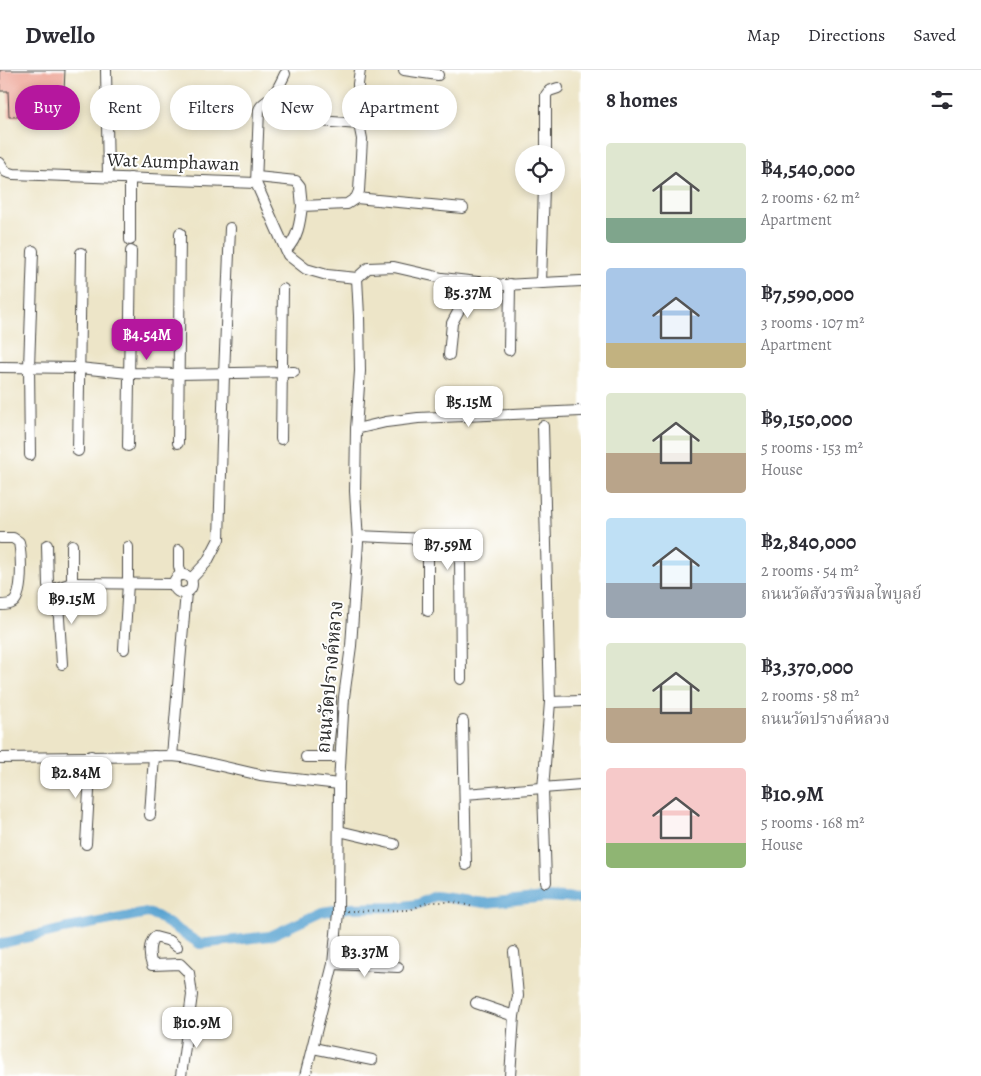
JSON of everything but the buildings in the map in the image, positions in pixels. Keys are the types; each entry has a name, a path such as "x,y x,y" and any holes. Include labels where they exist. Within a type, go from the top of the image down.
{"street":[{"path":"106,70 108,176"},
{"path":"358,85 360,70"},
{"path":"406,70 438,75"},
{"path":"285,74 275,93 261,105 259,110 256,180 296,181 300,186 302,206 297,234 293,243 286,250"},
{"path":"546,145 546,95 549,91 558,88"},
{"path":"302,206 347,204 356,198 359,191 362,150 361,130"},
{"name":"Wat Aumphawan","path":"0,162 6,172 13,174 256,180 288,255 306,269 327,275 357,278"},
{"path":"130,178 130,240"},
{"path":"541,283 544,195"},
{"path":"356,198 463,208"},
{"path":"174,584 175,580 186,577 207,562 220,539 230,228"},
{"path":"178,444 180,233"},
{"path":"30,455 29,367 32,251"},
{"path":"128,446 130,252"},
{"path":"78,451 81,253"},
{"path":"357,278 368,268 394,267 464,281 510,284 581,281"},
{"name":"ถนนวัดปรางค์หลวง","path":"305,1076 333,964 338,915 339,784 344,697 351,646 358,536 355,492 356,429 360,371 357,278"},
{"path":"449,355 452,323 459,310 464,281"},
{"path":"509,350 510,284"},
{"path":"281,439 283,288"},
{"path":"0,367 79,368 128,373 224,375 294,372"},
{"path":"356,429 386,422 418,418 581,411"},
{"path":"543,426 550,702 543,790 546,882"},
{"path":"358,536 451,540 457,543 459,546 461,679"},
{"path":"0,538 13,538 19,542 20,558 20,575 16,599 12,603 0,605"},
{"path":"428,539 428,611"},
{"path":"47,545 48,585 52,588 72,582 174,584"},
{"path":"72,545 72,582"},
{"path":"124,649 128,547"},
{"path":"172,756 186,592 191,587 186,577 179,550"},
{"path":"174,584 178,591 186,592"},
{"path":"57,588 62,664"},
{"path":"327,757 331,721 331,697"},
{"path":"550,702 581,701"},
{"path":"463,721 466,865"},
{"path":"86,844 91,756"},
{"path":"150,815 154,756"},
{"path":"0,758 182,756 260,775 339,784"},
{"path":"306,756 341,758"},
{"path":"465,794 581,786"},
{"path":"339,831 394,844"},
{"path":"177,947 170,941 155,937 150,943 152,965 180,964 189,973 192,995 181,1076"},
{"path":"510,1076 518,985 514,952"},
{"path":"333,964 398,967"},
{"path":"476,1003 514,1016"},
{"path":"313,1048 372,1060"}],"path":[{"path":"338,915 343,916 343,912 410,910 428,902 454,902 474,907"}],"waterway":[{"path":"0,944 63,929 147,913 157,916 200,944 270,936 322,912 348,908 397,907 418,904 435,896 485,903 546,897 581,899"}]}
